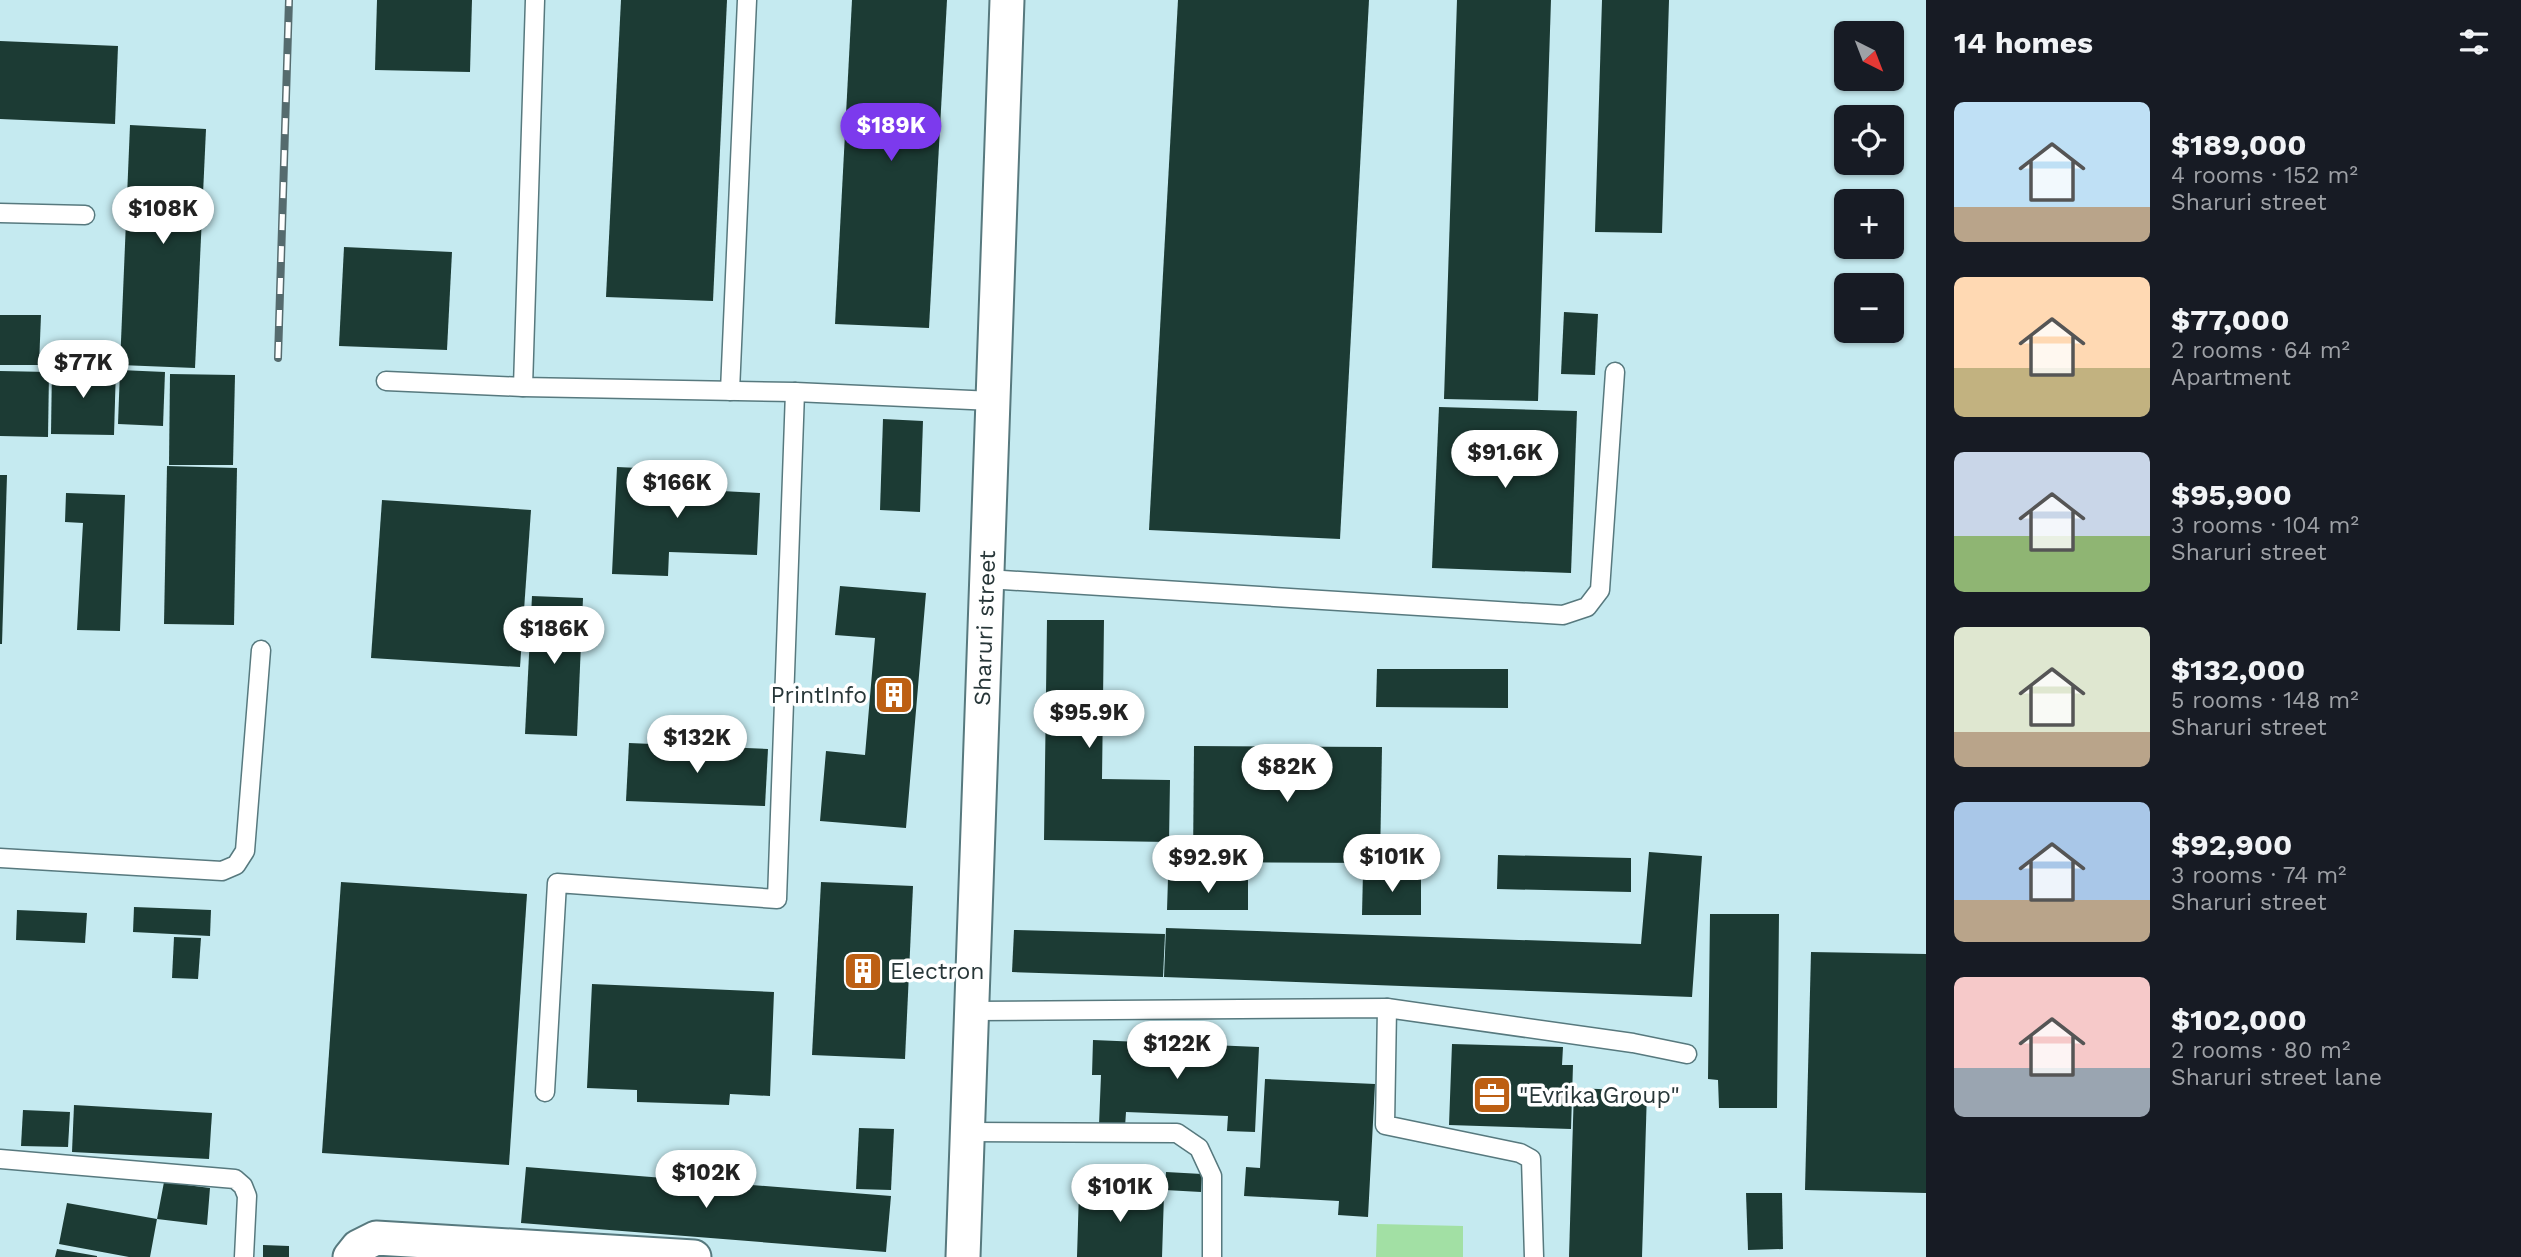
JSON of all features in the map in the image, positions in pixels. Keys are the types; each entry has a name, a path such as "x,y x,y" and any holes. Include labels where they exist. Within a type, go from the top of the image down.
{"street":[{"name":"Sharuri street","path":"963,1257 1007,0"},
{"path":"350,1257 358,1247 376,1238 694,1257"}],"lane":[{"path":"523,387 535,0"},
{"path":"730,391 747,0"},
{"path":"0,214 85,215"},
{"path":"986,579 1563,615 1587,607 1600,590 1615,373"},
{"path":"386,382 795,392 993,401"},
{"path":"545,1092 556,883 777,899 795,392"},
{"path":"0,859 222,871 236,865 245,851 261,650"},
{"path":"971,1011 1387,1008 1633,1043 1687,1054"},
{"path":"1387,1008 1385,1125 1520,1153 1531,1159 1534,1257"},
{"path":"967,1132 1177,1133 1199,1148 1212,1175 1212,1257"},
{"path":"0,1159 234,1179 243,1186 247,1196 244,1257"}],"green space":[{"path":"1377,1224 1463,1226 1463,1257 1376,1257"}],"building":[{"path":"377,0 472,0 470,72 375,70"},
{"path":"621,0 727,0 713,301 606,297"},
{"path":"852,0 947,0 929,328 835,324"},
{"path":"1178,0 1369,0 1340,539 1149,530"},
{"path":"1457,0 1551,0 1538,401 1444,399"},
{"path":"1602,0 1669,0 1662,233 1595,232"},
{"path":"0,41 118,46 115,124 0,119"},
{"path":"130,125 206,129 195,368 120,365"},
{"path":"344,247 452,252 447,350 339,346"},
{"path":"1564,312 1598,314 1595,375 1561,374"},
{"path":"0,315 41,315 39,365 0,365"},
{"path":"52,366 116,367 114,435 51,434"},
{"path":"120,370 165,372 163,426 118,424"},
{"path":"0,371 49,372 48,437 0,436"},
{"path":"170,374 235,375 233,465 169,465"},
{"path":"1439,407 1577,411 1571,573 1432,568"},
{"path":"883,419 923,421 920,512 880,510"},
{"path":"167,466 237,468 234,625 164,624"},
{"path":"617,467 703,471 702,490 760,493 757,555 669,552 668,576 612,574"},
{"path":"0,475 7,475 2,644 0,644"},
{"path":"66,493 125,495 120,631 77,630 83,523 65,522"},
{"path":"382,500 531,510 520,667 371,658"},
{"name":"PrintInfo","path":"840,586 926,593 906,828 820,821 826,751 865,755 875,638 835,635"},
{"path":"532,596 583,598 577,736 525,734"},
{"path":"1047,620 1104,620 1102,779 1170,780 1169,842 1044,840"},
{"path":"1377,669 1508,669 1508,708 1376,707"},
{"path":"629,743 768,749 765,806 626,801"},
{"path":"1194,746 1382,747 1380,863 1193,862"},
{"path":"1649,852 1702,856 1692,997 1164,977 1166,928 1641,944"},
{"path":"1498,855 1631,858 1631,892 1497,889"},
{"path":"1363,872 1421,872 1421,915 1362,915"},
{"path":"1168,879 1248,880 1248,910 1167,910"},
{"path":"341,882 527,894 509,1165 322,1153"},
{"name":"Electron","path":"821,882 913,886 905,1059 812,1055"},
{"path":"134,907 211,910 210,936 133,932"},
{"path":"17,910 87,913 85,943 16,940"},
{"path":"1710,914 1779,914 1777,1108 1719,1108 1718,1080 1708,1079"},
{"path":"1014,930 1165,934 1163,977 1012,972"},
{"path":"174,937 201,938 198,979 172,978"},
{"path":"1811,952 1926,954 1926,1193 1805,1190"},
{"path":"592,984 774,992 770,1096 730,1094 729,1105 637,1102 637,1090 587,1088"},
{"path":"1093,1040 1259,1047 1255,1132 1227,1131 1228,1116 1126,1112 1125,1127 1099,1125 1101,1075 1092,1075"},
{"path":"1452,1044 1563,1047 1562,1065 1573,1065 1571,1129 1449,1125"},
{"path":"1265,1079 1375,1084 1368,1217 1338,1215 1339,1201 1244,1196 1246,1167 1260,1168"},
{"path":"1574,1088 1647,1091 1642,1257 1569,1257"},
{"path":"74,1105 212,1113 209,1159 72,1152"},
{"path":"23,1110 70,1112 68,1147 21,1146"},
{"path":"859,1128 894,1129 891,1190 856,1189"},
{"path":"526,1167 891,1196 886,1252 521,1223"},
{"path":"1166,1172 1202,1174 1201,1192 1165,1190"},
{"path":"164,1182 210,1188 207,1225 157,1219"},
{"path":"1079,1191 1164,1193 1162,1257 1077,1257"},
{"path":"1746,1193 1782,1193 1783,1249 1748,1250"},
{"path":"67,1203 157,1219 150,1257 129,1257 59,1244"},
{"path":"263,1245 289,1246 289,1257 263,1257"},
{"path":"57,1249 97,1256 97,1257 55,1257"}],"railway":[{"path":"278,358 289,0"}],"place":[{"name":"PrintInfo","path":"894,695"},
{"name":"Electron","path":"863,971"},
{"name":"\"Evrika Group\"","path":"1492,1095"}]}
